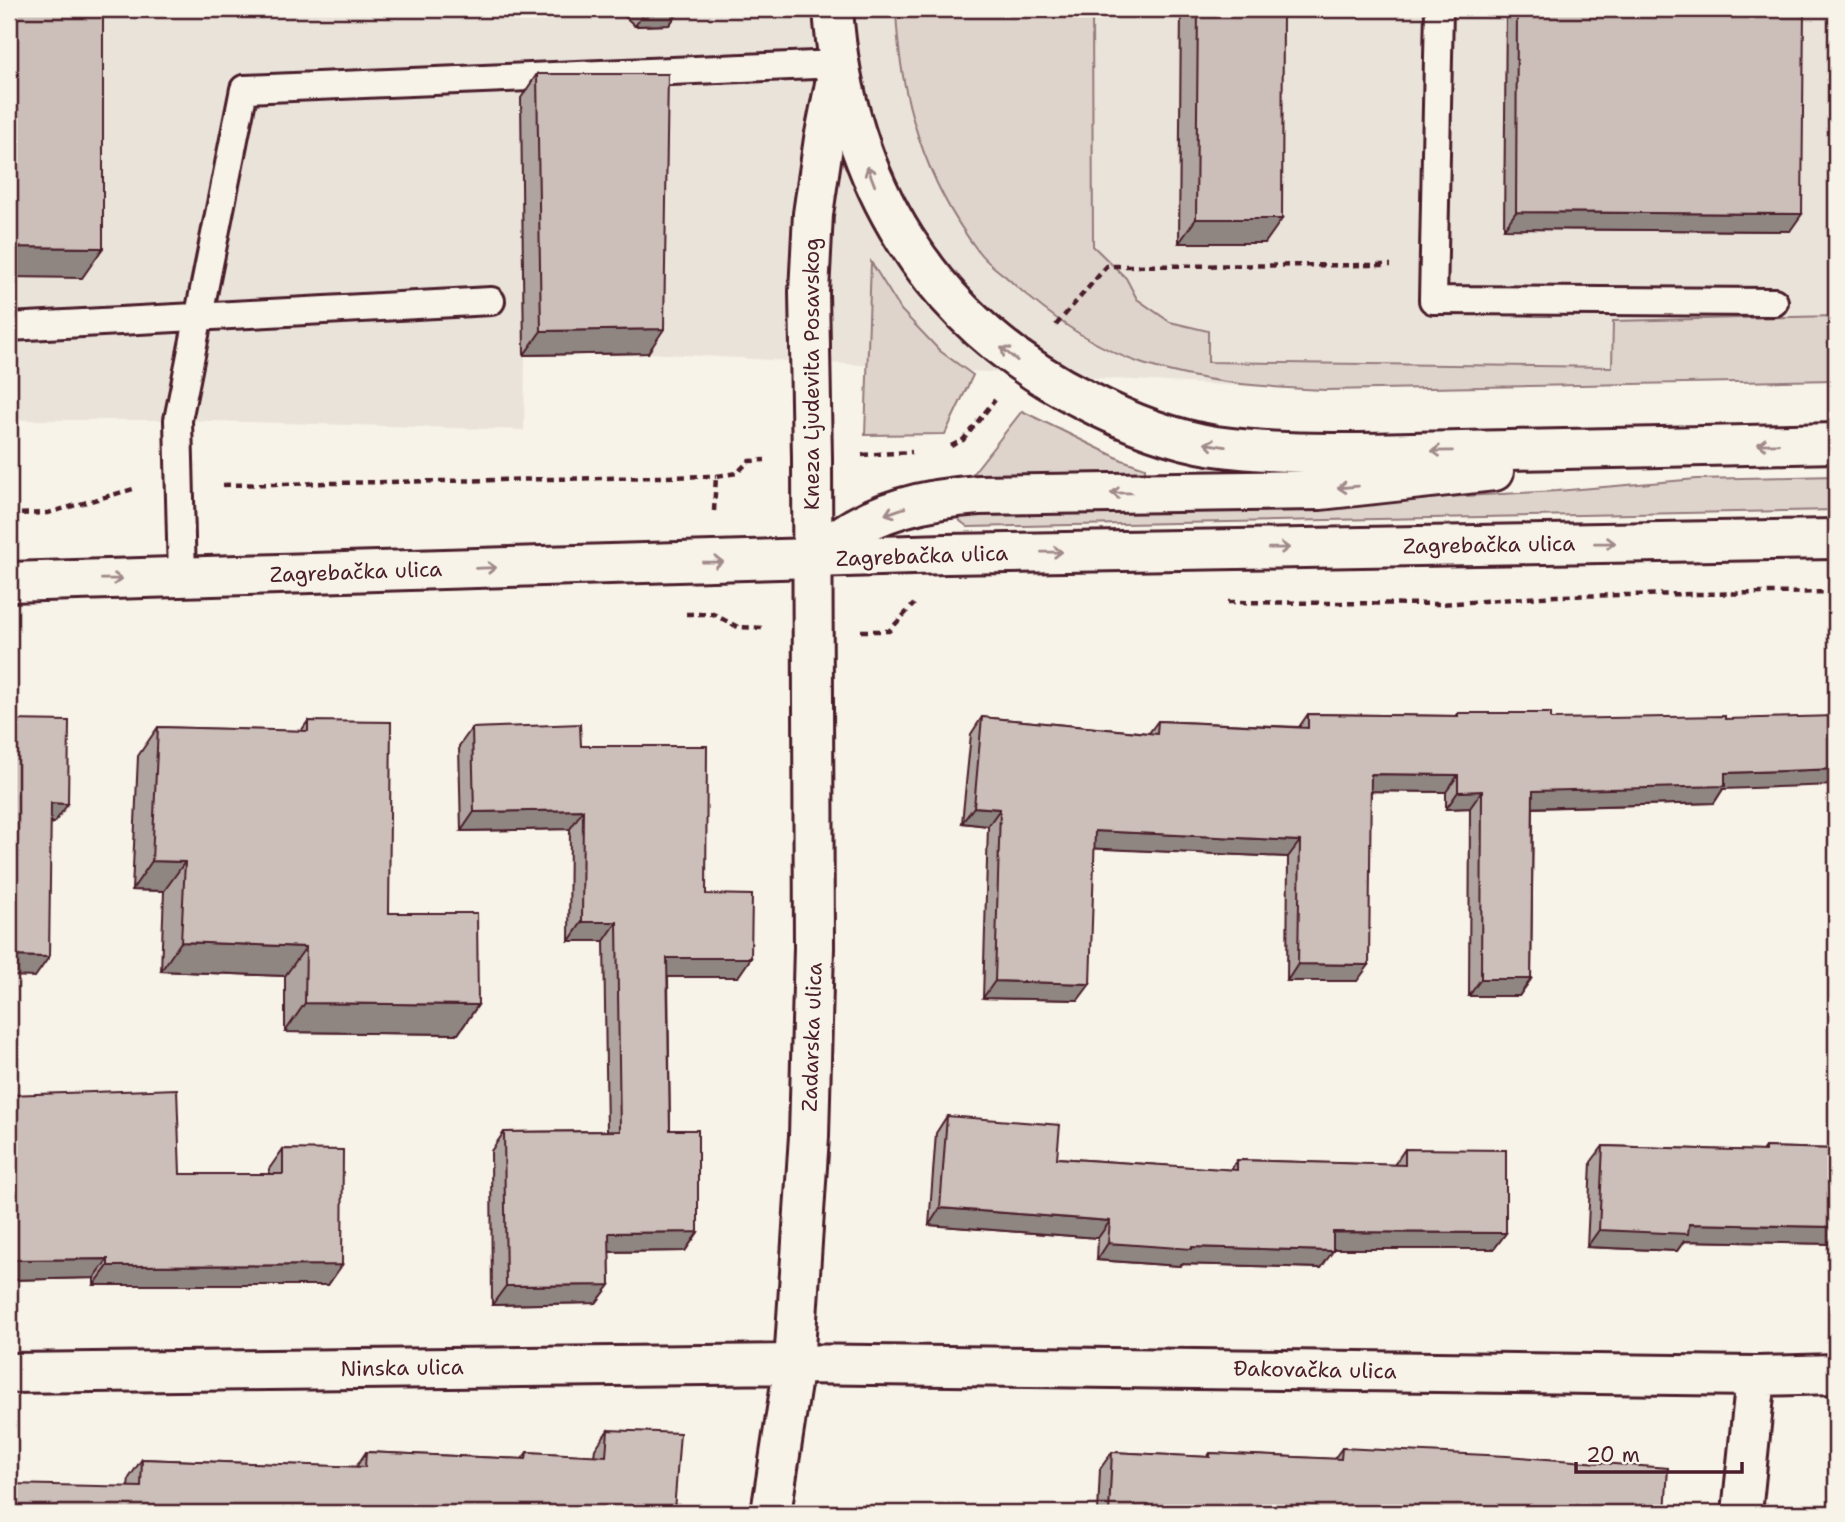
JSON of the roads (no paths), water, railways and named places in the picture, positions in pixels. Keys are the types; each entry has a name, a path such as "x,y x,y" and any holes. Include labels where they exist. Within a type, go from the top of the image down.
{"main road":[{"path":"833,9 839,64 858,141 878,193 908,247 941,288 987,336 1023,365 1119,417 1214,445 1282,450 1367,452 1836,443"},
{"name":"Kneza Ljudevita Posavskog","path":"812,559 809,292 813,214 839,64"},
{"path":"812,559 843,535 873,519 945,498 979,495 1320,490 1509,468 1584,449"},
{"name":"Zagrebačka ulica","path":"9,582 946,554 1836,539"},
{"name":"Zadarska ulica","path":"771,1513 794,1364 809,1136 814,947 812,559"},
{"name":"Ninska ulica","path":"9,1373 794,1364"},
{"name":"Đakovačka ulica","path":"794,1364 1755,1376 1836,1374"},
{"path":"1742,1513 1755,1376"}],"lane":[{"path":"1439,9 1433,300 1774,302"},
{"path":"182,577 178,419 244,89 839,64"},
{"path":"9,327 491,301"}]}
